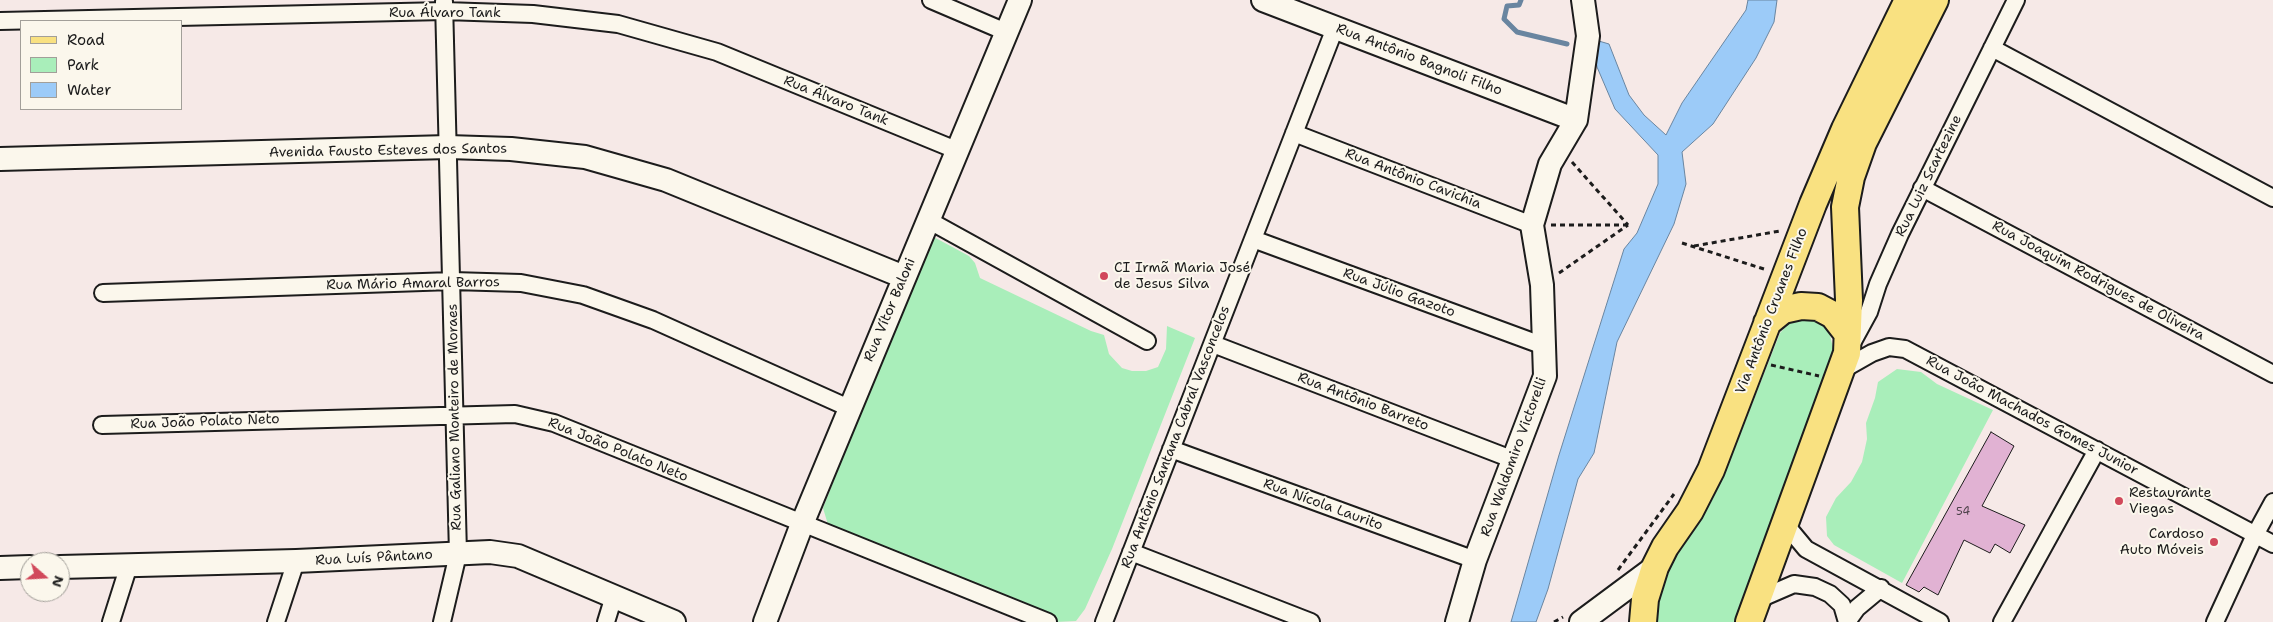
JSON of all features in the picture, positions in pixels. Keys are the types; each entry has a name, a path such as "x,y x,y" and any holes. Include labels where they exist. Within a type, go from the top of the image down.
{"main road":[{"name":"Via Antônio Cruanes Filho","path":"1643,622 1645,599 1655,567 1665,547 1690,511 1711,470 1767,323 1845,129 1908,0"},
{"path":"1753,611 1786,525 1840,358 1849,300 1845,207 1851,177 1863,143 1935,0"},
{"path":"1767,323 1782,310 1801,306 1818,307 1833,315 1840,358"}],"street":[{"path":"932,0 1006,32"},
{"name":"Rua Vítor Baloni","path":"765,622 849,408 1020,0"},
{"name":"Rua Antônio Bagnoli Filho","path":"1263,0 1576,120"},
{"path":"1576,120 1588,36 1583,0"},
{"name":"Rua Luiz Scartezine","path":"1840,358 1869,312 1890,255 2016,0"},
{"name":"Rua Álvaro Tank","path":"0,20 444,6 618,24 717,52 956,150"},
{"name":"Rua Galiano Monteiro de Moraes","path":"442,622 458,554 444,6"},
{"name":"Rua Antônio Santana Cabral Vasconcelos","path":"1104,622 1335,28"},
{"path":"1992,48 2273,198"},
{"name":"Rua Waldomiro Victorelli","path":"1457,622 1475,560 1545,376 1542,285 1532,225 1550,164 1576,120"},
{"name":"Rua Antônio Cavichia","path":"1294,133 1532,225"},
{"name":"Avenida Fausto Esteves dos Santos","path":"0,160 448,147 511,148 585,157 666,180 904,277"},
{"name":"Rua Joaquim Rodrigues de Oliveira","path":"1922,188 2273,374"},
{"path":"928,220 1147,340"},
{"name":"Rua Júlio Gazoto","path":"1253,239 1544,346"},
{"name":"Rua Mário Amaral Barros","path":"103,293 452,281 521,283 583,295 653,320 849,408"},
{"name":"Rua Antônio Barreto","path":"1212,344 1514,460"},
{"name":"Rua João Machados Gomes Junior","path":"1840,358 1889,347 1905,349 2273,544"},
{"name":"Rua João Polato Neto","path":"102,425 455,414 515,414 554,423 1048,622"},
{"name":"Rua Nícola Laurito","path":"1171,449 1475,560"},
{"path":"2002,622 2097,450"},
{"path":"2215,622 2255,534 2273,502"},
{"path":"1786,525 1806,549 1881,588 1940,622"},
{"name":"Rua Luís Pântano","path":"70,567 296,561 490,552 518,556 674,622"},
{"path":"1132,552 1311,622"},
{"path":"276,622 296,561"},
{"path":"111,622 129,565"},
{"path":"0,568 20,567"},
{"path":"1575,617 1655,567"},
{"path":"1753,611 1794,584 1815,587 1830,594 1842,605 1847,622"},
{"path":"1847,622 1857,608 1881,588"},
{"path":"606,622 614,596"}],"path":[{"path":"1560,148 1628,225"},
{"path":"1532,225 1628,225"},
{"path":"1542,285 1628,225"},
{"path":"1694,246 1786,230 1782,236"},
{"path":"1682,242 1767,270"},
{"path":"1765,277 1769,262"},
{"path":"1769,364 1840,358"},
{"path":"1615,575 1676,491"},
{"path":"1554,622 1575,617"}],"green space":[{"path":"930,235 969,256 975,263 980,278 1091,331 1104,335 1109,354 1122,368 1132,371 1146,371 1158,367 1166,349 1167,326 1195,338 1112,549 1085,609 1076,621 1056,622 829,528 823,508"},
{"path":"1803,316 1818,320 1829,331 1833,348 1824,378 1734,622 1651,622 1656,579 1677,554 1709,504 1730,460 1780,333 1791,321"},
{"path":"1897,369 1921,372 1937,384 1993,410 1902,583 1834,545 1827,536 1826,517 1836,498 1851,482 1862,462 1867,439 1866,423 1875,398 1878,382"}],"water":[{"path":"1748,0 1777,0 1774,22 1756,58 1713,124 1682,152 1686,184 1674,224 1617,342 1594,453 1578,479 1548,589 1536,622 1511,622 1559,455 1624,249 1637,233 1658,184 1658,155 1615,109 1597,67 1592,39 1609,44 1629,95 1644,115 1666,135 1682,103 1746,10"}],"building":[{"path":"1991,432 2014,446 1982,506 2025,525 2010,553 1995,544 1990,553 1964,540 1938,595 1924,587 1919,592 1906,585"}],"waterway":[{"path":"1521,0 1519,5 1507,6 1504,19 1517,32 1567,44"}],"place":[{"name":"CI Irmã Maria José de Jesus Silva","path":"1104,276"},
{"name":"Restaurante Viegas","path":"2119,501"},
{"name":"Cardoso Auto Móveis","path":"2214,542"}]}
